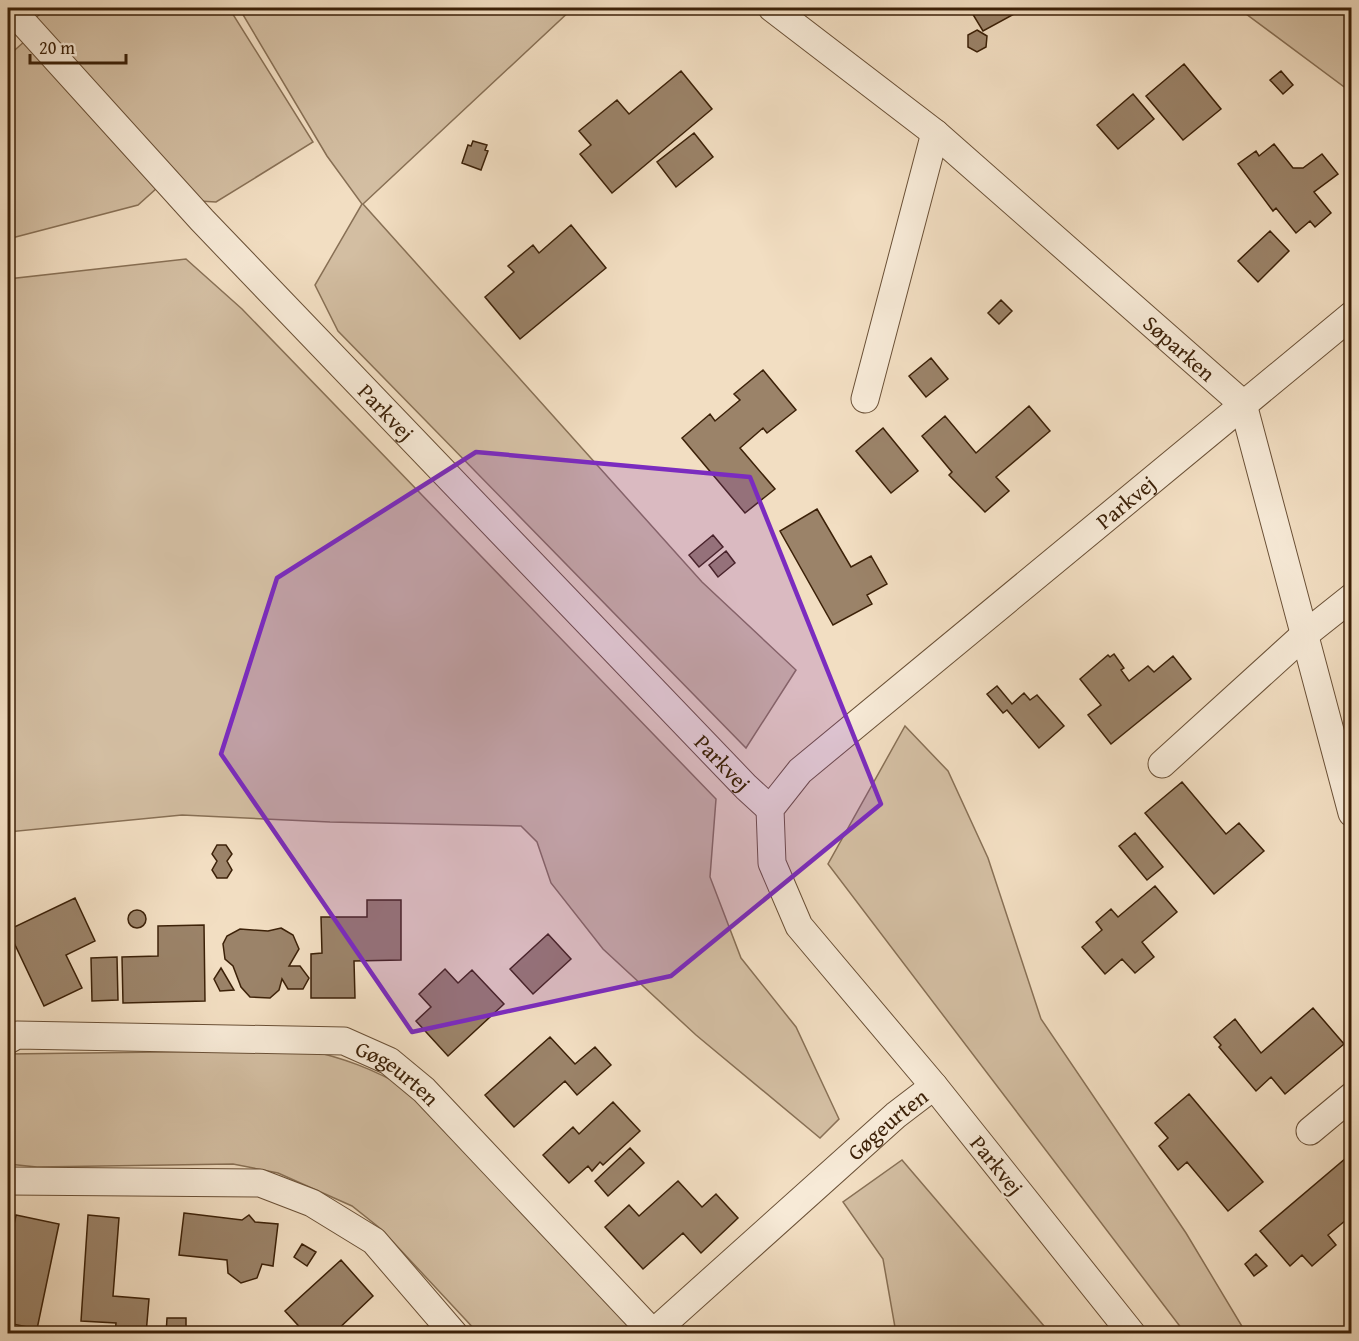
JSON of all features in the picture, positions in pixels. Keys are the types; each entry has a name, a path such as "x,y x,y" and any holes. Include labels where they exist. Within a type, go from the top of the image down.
{"street":[{"name":"Parkvej","path":"10,8 202,220 729,770 770,809"},
{"name":"Søparken","path":"772,8 935,133 1243,404"},
{"path":"865,399 935,133"},
{"name":"Parkvej","path":"1132,1334 934,1086 799,926 772,863 770,809 800,771 1352,315"},
{"path":"1243,404 1352,813"},
{"path":"1162,764 1303,636 1352,597"},
{"name":"Gøgeurten","path":"8,1040 17,1035 344,1041 388,1061 424,1090 654,1333 896,1115 934,1086"},
{"path":"1310,1131 1352,1096"},
{"path":"8,1181 260,1184 312,1203 374,1240 454,1334"}],"highlighted area":[{"path":"476,452 750,477 881,804 671,976 412,1032 221,754 277,578"}],"shaded area":[{"path":"48,8 229,8 313,142 216,202 199,201 34,19"},
{"path":"239,8 573,8 363,204 702,582 796,670 746,748 338,331 315,285 362,204 327,156"},
{"path":"1238,8 1351,8 1351,92"},
{"path":"25,41 157,188 138,205 8,239 8,56"},
{"path":"186,259 242,309 716,799 710,877 741,958 796,1027 839,1119 820,1138 696,1035 603,949 551,883 537,842 521,826 330,822 182,815 8,832 8,279"},
{"path":"905,726 948,771 988,858 1041,1019 1186,1233 1246,1333 1185,1333 828,864"},
{"path":"307,1050 358,1065 406,1088 639,1333 478,1333 381,1229 352,1206 278,1173 233,1164 37,1167 8,1164 9,1054"},
{"path":"902,1160 1050,1333 896,1333 883,1259 843,1202"}],"building":[{"path":"969,8 1025,8 983,31"},
{"path":"977,30 987,36 986,47 977,52 968,47 968,35"},
{"path":"1184,64 1221,109 1183,140 1146,96"},
{"path":"681,71 712,109 612,193 580,154 591,145 579,131 617,100 629,114"},
{"path":"1281,71 1293,85 1283,94 1270,80"},
{"path":"1133,94 1154,119 1118,149 1097,125"},
{"path":"694,133 713,157 676,187 657,162"},
{"path":"473,141 487,145 485,150 488,151 481,170 462,163 468,145 471,146"},
{"path":"1274,144 1293,168 1303,168 1322,154 1338,174 1314,192 1331,213 1315,227 1310,221 1296,233 1276,208 1273,211 1238,164 1256,151 1259,156"},
{"path":"571,225 606,268 520,339 485,297 514,272 508,266 533,245 539,253"},
{"path":"1270,231 1289,251 1258,282 1238,261"},
{"path":"1001,300 1012,311 999,324 988,313"},
{"path":"931,358 948,379 926,397 909,376"},
{"path":"763,370 796,410 767,433 763,428 740,448 775,489 745,513 682,438 710,414 715,421 740,400 734,394"},
{"path":"1029,406 1050,431 996,477 1009,491 985,512 949,475 952,472 922,436 945,416 976,453"},
{"path":"883,428 918,471 891,493 856,451"},
{"path":"817,509 851,567 871,556 887,584 867,595 872,604 833,625 780,531"},
{"path":"713,535 723,547 699,567 689,555"},
{"path":"726,551 735,563 718,577 709,565"},
{"path":"1114,654 1124,668 1121,670 1129,681 1148,666 1154,672 1173,656 1191,679 1111,744 1088,715 1101,705 1080,679 1108,655 1110,657"},
{"path":"997,686 1012,704 1024,693 1030,700 1037,695 1064,726 1039,748 1007,710 1003,713 987,694"},
{"path":"1182,782 1226,834 1239,823 1264,851 1214,894 1145,813"},
{"path":"1135,833 1163,867 1147,880 1119,846"},
{"path":"217,845 226,845 232,854 227,861 232,870 227,878 217,878 212,870 217,861 212,854"},
{"path":"1155,886 1177,912 1142,942 1154,957 1135,973 1122,959 1105,974 1082,947 1102,930 1096,922 1111,909 1118,917"},
{"path":"75,898 95,941 66,955 82,988 44,1006 8,930"},
{"path":"367,900 401,900 401,960 354,961 355,998 311,998 311,954 322,953 321,917 367,917"},
{"path":"137,910 143,913 146,919 143,925 137,928 131,925 128,919 131,913"},
{"path":"204,925 205,1001 123,1003 122,957 158,956 158,926"},
{"path":"281,928 293,935 299,949 289,966 300,966 309,978 303,989 288,989 282,979 279,990 270,998 250,997 241,987 233,966 225,959 223,944 227,936 240,929 268,931"},
{"path":"548,934 571,959 533,994 510,969"},
{"path":"117,957 118,1000 92,1001 91,958"},
{"path":"221,968 234,990 220,991 214,979"},
{"path":"445,969 458,983 472,970 504,1004 448,1056 416,1021 431,1007 419,994"},
{"path":"1313,1008 1344,1044 1285,1094 1271,1077 1256,1091 1219,1047 1221,1045 1214,1037 1235,1019 1261,1053"},
{"path":"550,1037 575,1064 595,1047 611,1065 577,1095 565,1081 514,1127 485,1095"},
{"path":"1189,1094 1263,1182 1228,1211 1187,1162 1178,1170 1159,1146 1168,1138 1155,1123"},
{"path":"613,1102 640,1131 603,1165 600,1162 592,1171 588,1166 569,1183 543,1155 573,1127 579,1134"},
{"path":"630,1148 644,1163 608,1196 595,1181"},
{"path":"1346,1158 1352,1164 1352,1215 1328,1235 1336,1245 1312,1266 1302,1255 1290,1266 1260,1231"},
{"path":"678,1181 702,1207 716,1194 738,1218 701,1253 683,1233 643,1269 605,1227 629,1205 639,1216"},
{"path":"184,1213 242,1220 249,1215 255,1222 278,1224 273,1266 262,1264 257,1278 241,1283 228,1273 227,1260 179,1255"},
{"path":"8,1215 14,1216 8,1247"},
{"path":"16,1215 59,1224 37,1329 8,1323 8,1253"},
{"path":"88,1215 119,1218 113,1296 149,1299 146,1334 115,1334 116,1323 81,1321"},
{"path":"302,1244 316,1252 307,1266 294,1257"},
{"path":"1256,1254 1267,1266 1254,1276 1245,1264"},
{"path":"341,1260 373,1296 333,1334 306,1334 285,1311"},
{"path":"167,1318 186,1318 186,1334 166,1334"}]}
